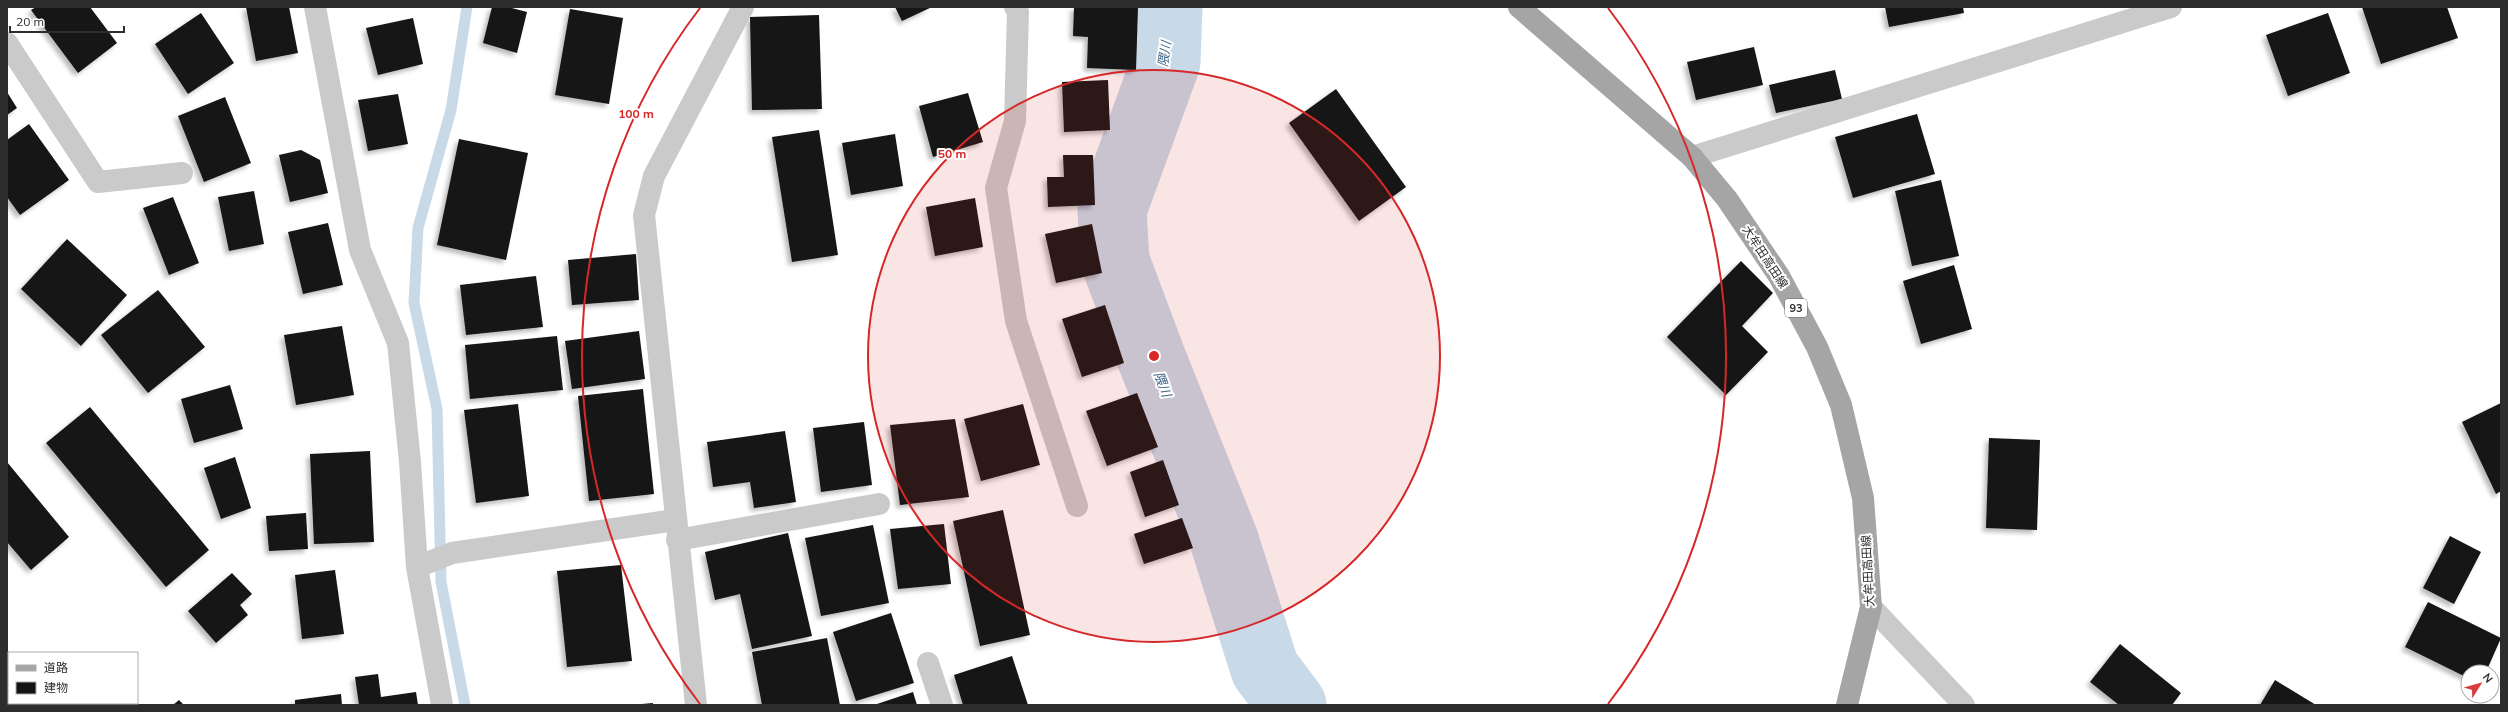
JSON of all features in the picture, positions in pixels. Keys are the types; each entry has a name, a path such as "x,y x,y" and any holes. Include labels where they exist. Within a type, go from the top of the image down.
{"main road":[{"name":"大牟田高田線","path":"1519,7 1692,157 1728,199 1779,276 1816,347 1840,405 1863,498 1871,607 1847,705"}],"street":[{"path":"315,7 360,250 398,343 410,462 442,705"},
{"path":"696,705 676,530 644,215 654,176 743,7"},
{"path":"1015,7 1018,12 1015,121 996,188 1016,321 1076,506"},
{"path":"1692,157 2171,7"},
{"path":"7,43 98,182 182,173"},
{"path":"423,566 452,553 676,530 879,504"},
{"path":"1871,607 1964,705"},
{"path":"928,663 942,705"}],"building":[{"path":"36,7 90,7 117,43 78,73 31,10"},
{"path":"246,7 289,7 298,53 256,61"},
{"path":"492,7 508,7 527,12 517,53 483,43"},
{"path":"895,7 932,7 902,21"},
{"path":"1074,7 1138,7 1136,70 1087,68 1088,37 1073,36"},
{"path":"1885,7 1963,7 1964,13 1889,27"},
{"path":"2362,7 2447,7 2458,38 2381,64"},
{"path":"570,9 623,18 609,104 555,95"},
{"path":"201,13 234,63 188,94 155,44"},
{"path":"2328,13 2350,73 2288,96 2266,35"},
{"path":"819,15 822,109 752,110 750,17"},
{"path":"413,18 423,64 378,75 366,28"},
{"path":"1754,47 1763,85 1696,100 1687,62"},
{"path":"1835,70 1842,99 1776,113 1769,85"},
{"path":"1108,80 1110,130 1064,132 1062,82"},
{"path":"1336,89 1406,187 1359,221 1289,123"},
{"path":"7,92 17,108 7,115"},
{"path":"968,93 983,142 933,157 919,106"},
{"path":"398,94 408,144 368,151 358,100"},
{"path":"225,97 251,163 204,182 178,116"},
{"path":"1917,114 1935,174 1853,198 1835,137"},
{"path":"29,124 69,180 20,215 7,197 7,140"},
{"path":"819,130 838,255 792,262 772,137"},
{"path":"895,134 903,186 851,195 842,143"},
{"path":"459,139 528,153 506,260 437,245"},
{"path":"301,150 320,160 328,193 290,202 279,155"},
{"path":"1063,155 1093,155 1095,205 1048,207 1047,177 1064,177"},
{"path":"1941,180 1959,256 1912,266 1895,191"},
{"path":"254,191 264,244 229,251 218,197"},
{"path":"173,197 199,263 169,275 143,208"},
{"path":"975,198 983,247 935,256 926,207"},
{"path":"328,223 343,285 303,294 288,232"},
{"path":"1092,224 1102,273 1056,283 1045,234"},
{"path":"67,239 127,295 81,346 21,289"},
{"path":"636,254 639,300 572,305 568,260"},
{"path":"1741,261 1773,293 1742,326 1768,352 1726,395 1667,337"},
{"path":"1954,265 1972,329 1921,344 1903,281"},
{"path":"536,276 543,327 466,335 460,285"},
{"path":"158,290 205,347 148,393 101,335"},
{"path":"1105,305 1124,363 1082,377 1062,319"},
{"path":"342,326 354,395 296,405 284,335"},
{"path":"639,331 645,379 572,389 565,341"},
{"path":"557,336 563,390 470,399 465,345"},
{"path":"230,385 243,429 194,443 181,399"},
{"path":"643,389 654,494 589,501 578,396"},
{"path":"1137,393 1158,447 1107,466 1086,411"},
{"path":"2501,403 2501,491 2496,494 2462,422"},
{"path":"518,404 529,496 476,503 464,410"},
{"path":"1023,404 1040,465 981,481 964,419"},
{"path":"90,407 209,550 166,587 46,443"},
{"path":"955,419 969,497 900,505 890,425"},
{"path":"864,422 872,485 821,492 813,428"},
{"path":"785,431 796,502 754,508 750,482 713,487 707,442"},
{"path":"1989,438 2040,440 2037,530 1986,528"},
{"path":"370,451 374,542 314,544 310,454"},
{"path":"235,457 251,508 221,519 204,468"},
{"path":"1163,460 1179,505 1145,517 1130,472"},
{"path":"7,462 69,537 31,570 7,542"},
{"path":"1003,510 1030,635 980,646 953,521"},
{"path":"306,513 308,549 269,551 266,516"},
{"path":"1182,518 1193,548 1144,564 1134,534"},
{"path":"944,524 951,584 898,589 890,529"},
{"path":"873,525 889,603 821,616 805,538"},
{"path":"788,533 812,636 752,649 740,594 715,600 705,552"},
{"path":"2450,536 2481,552 2454,604 2423,588"},
{"path":"621,565 632,661 567,667 557,571"},
{"path":"335,570 344,634 302,639 295,575"},
{"path":"232,573 252,594 240,605 248,615 216,643 188,611"},
{"path":"2428,602 2501,638 2490,664 2460,664 2460,674 2405,647"},
{"path":"891,613 914,683 856,701 833,632"},
{"path":"827,638 840,705 762,705 752,652"},
{"path":"2120,644 2181,693 2172,705 2119,705 2090,682"},
{"path":"1012,656 1028,705 963,705 954,675"},
{"path":"378,674 381,697 416,692 418,705 359,705 355,677"},
{"path":"2275,680 2316,705 2260,705"},
{"path":"913,692 917,705 874,705"},
{"path":"341,694 342,705 295,705 295,700"},
{"path":"179,700 184,705 173,705"},
{"path":"653,703 653,705 642,705 642,704"}],"waterway":[{"path":"465,705 441,582 437,409 414,303 418,228 451,110 467,7"},
{"name":"隈川","path":"1168,7 1166,62 1112,210 1115,261 1151,357 1224,540 1265,669 1292,705"}]}
